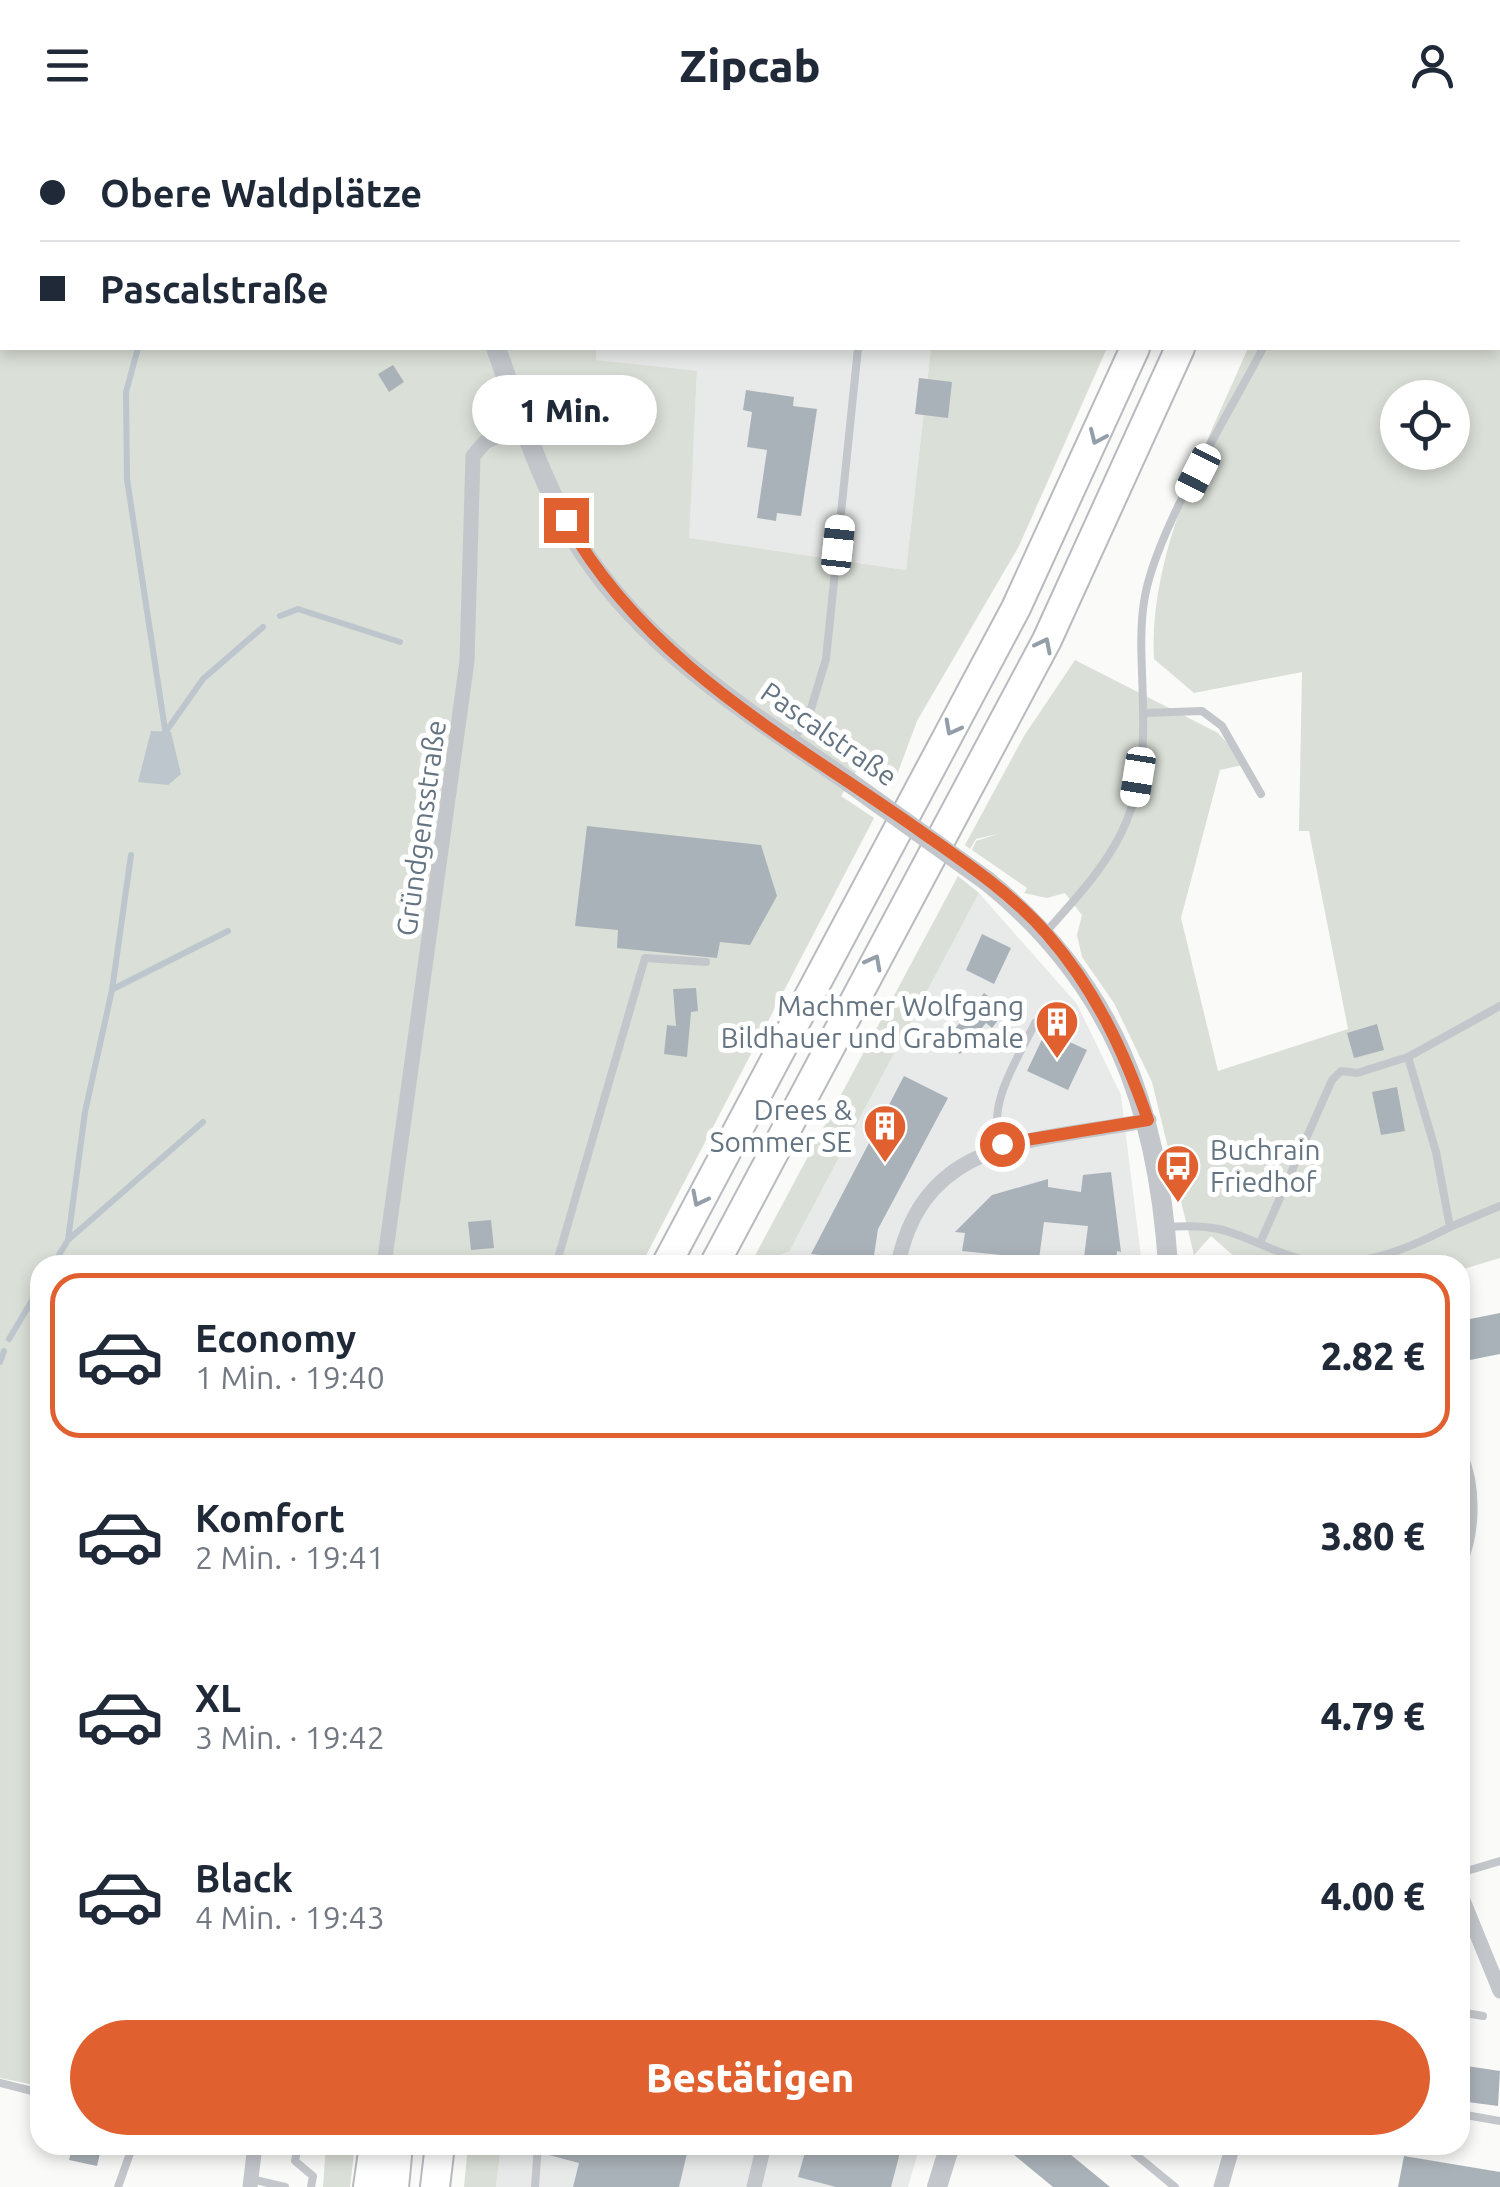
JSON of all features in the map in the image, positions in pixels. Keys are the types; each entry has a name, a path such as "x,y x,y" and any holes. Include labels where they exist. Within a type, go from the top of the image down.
{"highway":[{"path":"671,1255 1016,608 1134,350"},
{"path":"719,1255 1047,640 1179,350"},
{"path":"368,2187 373,2155"},
{"path":"394,2187 397,2155"},
{"path":"435,2187 439,2155"}],"street":[{"name":"Pascalstraße","path":"497,350 547,486 585,554 622,604 690,670 987,880 1046,932 1102,1010 1148,1120 1167,1255"},
{"name":"Gründgensstraße","path":"385,1255 468,661 473,456 485,442 524,425"},
{"path":"901,1255 905,1238 927,1197 964,1165 1002,1144 1148,1120"},
{"path":"1470,1918 1500,1991"},
{"path":"250,2183 254,2155"},
{"path":"754,2187 762,2155"},
{"path":"937,2187 947,2155"},
{"path":"1221,2187 1230,2155"}],"lane":[{"path":"792,742 810,712 826,659 858,350"},
{"path":"1046,932 1083,893 1124,833 1134,806 1144,713 1146,592 1167,535 1262,350"},
{"path":"1144,713 1202,711 1222,726 1261,794"},
{"path":"559,1255 645,958 706,962"},
{"path":"1260,1242 1332,1080 1340,1070 1357,1073 1408,1057 1500,1006"},
{"path":"1002,1144 996,1132 999,1103 1035,1023"},
{"path":"1408,1057 1432,1134 1450,1227"},
{"path":"1384,1255 1500,1206"},
{"path":"1166,1227 1210,1224 1295,1255"},
{"path":"1470,1870 1500,1861"},
{"path":"1470,2014 1483,2016"},
{"path":"0,2083 30,2090"},
{"path":"1470,2116 1500,2120"},
{"path":"118,2187 129,2155"},
{"path":"296,2155 295,2161 313,2176 311,2187"},
{"path":"535,2187 537,2155"},
{"path":"1136,2155 1175,2187"},
{"path":"250,2183 285,2187"}],"shaded area":[{"path":"0,350 596,350 596,360 697,371 689,538 906,570 931,350 1106,350 1019,546 917,721 894,783 889,790 858,768 841,796 874,818 646,1255 30,1255 30,2084 0,2078"},
{"path":"596,350 931,350 906,570 688,538 697,372 595,360"},
{"path":"1247,350 1500,350 1500,1258 1470,1267 1470,1255 1233,1255 1211,1236 1194,1255 1152,1082 1114,1003 1082,957 1077,935 1082,915 1065,893 1047,898 1024,893 1027,888 972,850 976,841 998,834 976,839 970,849 965,845 1024,736 1075,660 1218,733 1247,764 1220,770 1181,918 1218,1071 1348,1029 1309,831 1299,831 1302,672 1194,693 1154,659 1160,580 1183,500"},
{"path":"151,731 171,732 181,774 168,785 138,782"},
{"path":"958,876 979,893 789,1252 755,1255"},
{"path":"979,893 1077,1004 1121,1095 1141,1255 779,1255 789,1252"},
{"path":"325,2155 354,2155 350,2187 323,2187"},
{"path":"467,2155 500,2155 496,2187 464,2187"},
{"path":"500,2155 917,2155 908,2187 496,2187"}],"building":[{"path":"393,365 404,382 389,392 378,374"},
{"path":"919,378 952,382 948,418 915,414"},
{"path":"746,390 794,397 793,406 817,409 801,516 777,513 776,521 757,518 767,450 747,447 752,412 743,410"},
{"path":"587,826 761,845 777,896 750,945 720,942 717,958 617,948 618,930 575,926"},
{"path":"982,934 1011,948 994,984 966,970"},
{"path":"696,988 698,1011 691,1012 687,1057 664,1054 667,1025 676,1026 673,989"},
{"path":"984,993 1006,1010 992,1028 986,1023 960,1054 945,1041"},
{"path":"1377,1024 1384,1050 1354,1058 1347,1033"},
{"name":"Machmer Wolfgang Bildhauer und Grabmale","path":"1046,1031 1087,1050 1068,1090 1027,1071"},
{"name":"Drees & Sommer SE","path":"904,1076 948,1098 878,1229 874,1255 811,1254"},
{"path":"1397,1087 1405,1131 1381,1135 1372,1092"},
{"path":"1111,1172 1121,1252 1117,1251 1117,1255 1084,1255 1088,1226 1044,1222 1040,1255 962,1251 965,1233 955,1232 992,1195 1048,1179 1048,1187 1081,1192 1083,1175"},
{"path":"491,1220 494,1248 471,1250 468,1222"},
{"path":"1500,1313 1500,1354 1470,1360 1470,1319"},
{"path":"1470,2066 1500,2071 1498,2106 1470,2102"},
{"path":"70,2155 100,2155 97,2166 69,2160"},
{"path":"549,2155 687,2155 679,2187 573,2187 579,2163"},
{"path":"804,2155 899,2155 891,2187 836,2187 798,2177"},
{"path":"1014,2155 1071,2155 1110,2187 1053,2187"},
{"path":"1404,2156 1500,2172 1500,2187 1398,2187"}],"waterway":[{"path":"137,350 126,392 127,479 166,736"},
{"path":"280,616 298,609 400,642"},
{"path":"167,730 203,679 263,627"},
{"path":"59,1255 68,1240 85,1112 112,990 131,855"},
{"path":"113,989 228,931"},
{"path":"68,1240 203,1122"},
{"path":"9,1339 30,1304"},
{"path":"0,1362 4,1351"}],"place":[{"name":"Machmer Wolfgang Bildhauer und Grabmale","path":"1057,1060"},
{"name":"Drees & Sommer SE","path":"885,1164"},
{"name":"Buchrain Friedhof","path":"1178,1204"}],"route":[{"path":"566,520 585,554 622,604 690,670 958,858 1021,908 1078,972 1123,1052 1148,1120 1002,1144"}]}
